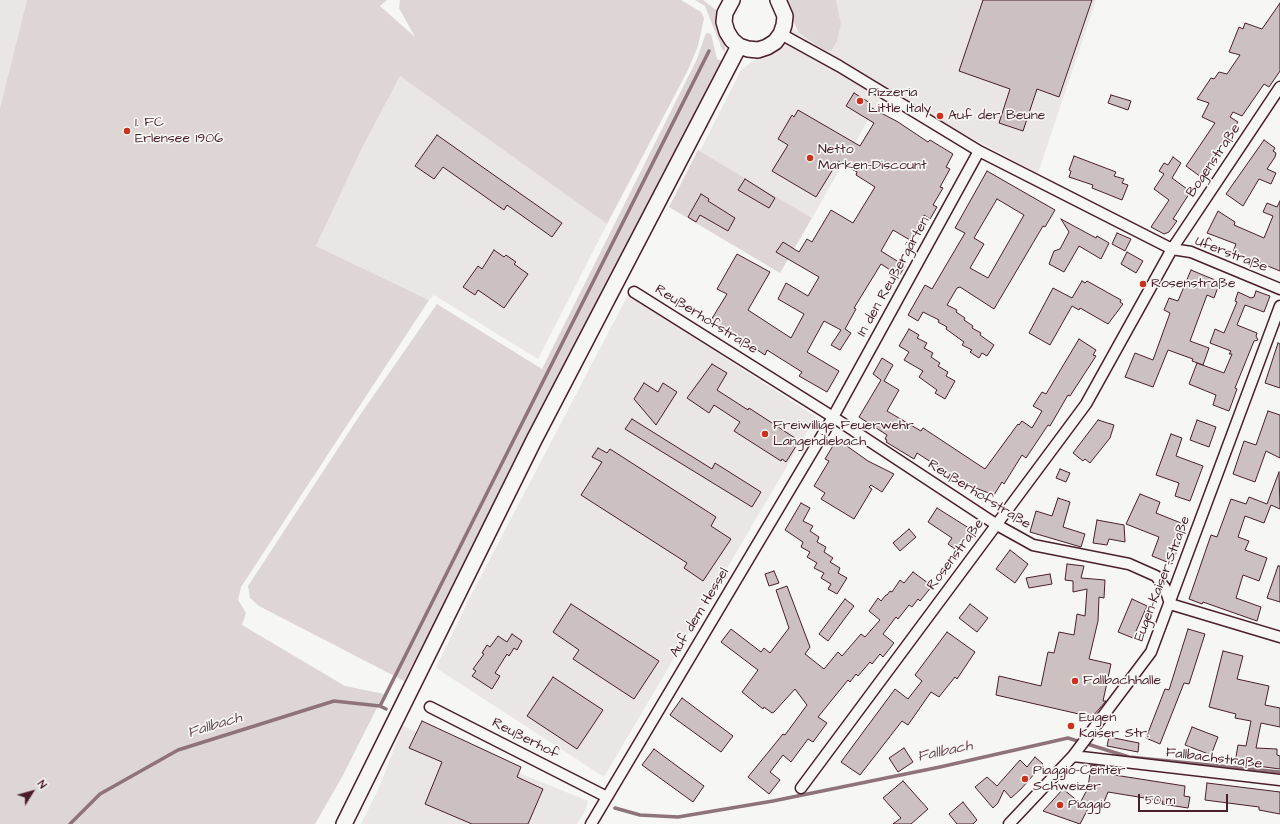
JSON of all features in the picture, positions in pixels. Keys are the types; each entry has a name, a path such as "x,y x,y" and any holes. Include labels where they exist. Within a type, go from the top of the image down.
{"main road":[{"path":"727,1 724,22 727,32 732,40 739,46 758,50 776,42 781,34 785,16 778,0"},
{"path":"344,824 530,447 739,46"},
{"path":"333,824 394,722"}],"street":[{"path":"781,34 839,66 979,151 1172,249"},
{"name":"Bogenstraße","path":"1172,249 1280,87"},
{"name":"In den Reußergärten","path":"833,417 979,151"},
{"name":"Uferstraße","path":"1172,249 1191,252 1280,289"},
{"name":"Rosenstraße","path":"800,788 1086,404 1172,249"},
{"name":"Reußerhofstraße","path":"634,292 833,417 996,525 1033,545 1128,564 1156,576 1165,588 1170,604"},
{"name":"Eugen-Kaiser-Straße","path":"1009,824 1073,756 1151,652 1280,306"},
{"name":"Auf dem Hessel","path":"591,824 833,417"},
{"path":"1170,604 1280,637"},
{"name":"Reußerhof","path":"430,707 607,797"},
{"name":"Fallbachstraße","path":"1073,756 1280,780"}],"shaded area":[{"path":"0,0 27,0 0,108"},
{"path":"27,0 387,0 380,6 415,37 399,8 400,0 681,0 701,12 704,18 698,46 688,70 607,224 400,76 361,150 316,246 429,300 241,587 238,600 246,613 242,625 345,686 384,694 342,777 315,824 0,824 0,108"},
{"path":"695,0 703,0 716,10 720,17 725,40 725,52 722,49 705,6"},
{"path":"788,0 836,0 841,23 837,41 831,51 823,50 799,33 793,21"},
{"path":"836,0 1096,0 1038,173 884,92 812,218 700,151 741,70 756,59 776,53 792,28 823,50 841,23"},
{"path":"706,33 711,34 717,59 723,61 657,193 404,681 259,606 250,598 248,586 360,415 437,304 542,369 697,59"},
{"path":"400,76 607,224 538,359 434,295 429,300 316,246 361,150"},
{"path":"698,150 812,218 780,273 669,207"},
{"path":"628,295 816,417 604,777 436,668 469,599"},
{"path":"403,726 588,801 586,809 577,824 361,824 379,788"}],"building":[{"path":"983,0 1092,0 1059,97 1037,89 1023,131 999,123 1010,89 959,71"},
{"path":"1280,3 1280,71 1269,87 1264,84 1242,116 1233,112 1230,117 1238,122 1201,177 1186,166 1215,123 1202,117 1209,103 1197,99 1211,78 1214,79 1219,72 1227,74 1240,55 1229,52 1239,27 1243,29 1245,23 1262,29"},
{"path":"854,93 870,103 870,107 898,122 928,142 930,140 953,154 946,167 950,169 940,187 943,188 933,205 937,207 930,219 924,215 910,240 893,230 881,251 905,266 899,276 881,264 854,308 856,309 845,329 851,333 840,350 831,345 841,330 824,321 807,352 839,371 827,392 799,376 802,372 767,350 765,355 711,320 727,294 717,289 737,254 770,272 748,310 791,338 804,314 778,299 786,283 808,296 819,277 776,252 783,242 799,252 807,239 812,242 831,210 853,223 875,187 856,175 857,172 838,161 816,197 772,171 788,145 778,139 792,115 794,117 798,110 860,146 874,123 846,106"},
{"path":"1111,95 1131,101 1128,110 1108,103"},
{"path":"437,135 562,223 552,237 507,205 504,210 443,167 434,179 415,166"},
{"path":"1264,140 1275,148 1273,151 1276,153 1275,157 1267,169 1276,173 1271,184 1259,179 1243,206 1226,194"},
{"path":"1074,156 1116,172 1114,176 1124,179 1122,183 1128,185 1122,200 1092,188 1093,185 1069,177 1071,171 1069,170"},
{"path":"1173,157 1181,163 1172,178 1187,189 1186,192 1189,194 1173,219 1177,221 1169,232 1164,234 1151,227 1169,200 1154,189 1164,174 1159,171 1164,163 1168,165"},
{"path":"987,171 1055,210 1045,227 1043,226 994,309 960,287 957,288 947,305 957,310 956,312 965,318 964,320 973,326 972,328 981,333 980,335 994,345 987,356 982,353 979,358 970,352 972,350 962,345 964,342 946,329 947,327 938,322 939,320 923,312 918,321 908,315 925,285 932,289 965,233 955,228","holes":["997,199 1024,215 988,278 970,268 984,244 974,238"]},
{"path":"745,179 775,198 769,208 738,190"},
{"path":"701,194 709,199 708,201 735,218 728,231 700,215 696,222 688,217"},
{"path":"1280,201 1280,271 1233,252 1236,244 1207,233 1218,211 1235,222 1234,225 1264,238 1273,216 1263,212 1267,203 1277,207"},
{"path":"1061,219 1096,238 1097,236 1109,243 1101,259 1079,246 1064,272 1049,264 1054,251 1060,249 1069,232"},
{"path":"1117,233 1131,239 1125,251 1112,244"},
{"path":"494,250 504,257 506,255 516,262 514,264 528,274 504,308 478,290 475,295 463,287 478,266 482,269"},
{"path":"1127,252 1143,261 1136,273 1121,264"},
{"path":"1191,270 1215,280 1212,285 1218,287 1214,298 1207,295 1190,341 1209,348 1203,365 1192,361 1193,359 1168,350 1153,387 1125,377 1135,353 1153,360 1170,313 1164,310 1169,298 1178,301"},
{"path":"1082,281 1085,283 1087,281 1121,300 1120,302 1123,304 1108,324 1080,308 1079,310 1072,306 1050,345 1029,333 1053,288 1072,298"},
{"path":"1256,291 1270,296 1264,312 1245,305 1237,325 1257,333 1256,336 1258,340 1254,341 1235,388 1237,389 1229,411 1213,405 1216,395 1189,384 1197,363 1224,373 1232,354 1229,354 1231,351 1210,343 1215,329 1224,333 1237,302 1235,301 1238,292 1251,298 1254,297"},
{"path":"909,329 919,335 917,338 927,343 924,348 933,353 931,357 940,363 938,366 948,372 946,376 955,381 945,399 935,393 937,390 919,377 923,371 904,360 909,352 899,346"},
{"path":"1079,339 1096,350 1093,355 1096,356 1070,396 1068,395 1050,426 1048,425 1026,458 1022,455 1004,484 1002,482 994,495 965,484 917,453 914,459 886,442 887,440 885,439 887,435 859,417 881,380 873,374 882,358 893,365 884,381 899,390 887,411 921,431 923,428 985,469 1018,424 1019,425 1022,421 1032,428 1042,411 1033,406 1042,392 1046,394"},
{"path":"1278,343 1280,344 1280,388 1265,383"},
{"path":"712,364 727,373 717,390 748,410 749,408 795,438 794,441 798,443 786,462 782,459 781,461 734,431 740,422 714,405 709,413 687,398"},
{"path":"644,383 658,392 663,383 677,392 656,425 634,399"},
{"path":"1268,411 1280,415 1280,458 1266,451 1255,482 1233,474 1244,441 1256,445"},
{"path":"632,419 712,469 715,463 761,492 752,507 625,429"},
{"path":"1098,420 1114,425 1110,438 1090,463 1085,459 1083,461 1073,453"},
{"path":"1197,420 1216,427 1209,447 1190,440"},
{"path":"1171,434 1182,438 1176,456 1203,466 1190,501 1175,496 1179,483 1156,475"},
{"path":"837,439 868,461 894,474 882,492 871,485 869,487 872,489 854,519 821,499 825,493 814,486 829,461 825,459"},
{"path":"598,448 607,453 610,449 716,517 711,526 731,539 703,581 684,568 687,563 581,495 602,462 592,457"},
{"path":"1060,469 1070,473 1066,482 1056,478"},
{"path":"1279,472 1280,509 1271,505 1264,523 1245,516 1238,537 1249,541 1245,550 1267,558 1259,581 1243,575 1236,598 1261,607 1257,621 1203,602 1202,604 1189,599 1211,535 1217,537 1231,499 1246,504 1249,497 1267,504"},
{"path":"1140,494 1160,502 1156,513 1186,525 1172,564 1152,556 1159,537 1126,524"},
{"path":"1058,498 1070,502 1063,527 1085,534 1081,547 1030,532 1036,511 1052,516"},
{"path":"801,503 810,508 803,521 813,526 810,531 819,537 817,542 826,547 824,552 833,558 830,562 840,568 838,573 847,578 837,594 828,589 831,584 821,578 824,573 814,568 817,563 807,557 810,552 801,547 803,542 785,530"},
{"path":"937,508 972,530 958,551 948,544 952,538 928,522"},
{"path":"1097,520 1124,525 1125,542 1109,539 1107,545 1093,543"},
{"path":"909,529 916,537 900,551 893,543"},
{"path":"1010,550 1028,564 1015,583 996,569"},
{"name":"Fallbachhalle","path":"1067,564 1084,566 1081,578 1105,580 1104,598 1099,597 1098,621 1089,659 1111,664 1103,701 1106,701 1092,717 996,695 999,676 1041,686 1048,652 1054,653 1059,632 1074,635 1077,614 1085,616 1087,589 1073,592 1073,581 1065,580"},
{"path":"1278,566 1280,566 1280,602 1267,598"},
{"path":"774,571 779,583 769,586 765,574"},
{"path":"913,572 932,586 920,601 918,599 912,607 909,605 898,619 896,617 883,634 894,643 883,657 880,654 872,664 870,662 858,676 856,674 850,682 848,680 818,717 827,723 813,742 808,739 791,762 783,755 770,772 780,780 769,794 748,777 783,734 785,735 807,705 795,689 774,712 772,713 764,707 763,709 742,692 758,670 721,642 731,629 761,652 764,648 770,653 789,628 776,590 787,586 810,647 805,654 824,669 838,652 842,656 861,634 865,637 880,620 869,611 878,598 881,601 890,591 892,592 900,580 904,583"},
{"path":"1050,574 1052,584 1029,588 1026,578"},
{"path":"845,599 854,606 828,641 819,634"},
{"path":"1132,599 1147,606 1133,638 1118,632"},
{"path":"571,604 659,661 634,699 573,659 579,650 553,632"},
{"path":"970,604 988,618 977,632 959,618"},
{"path":"1188,629 1205,634 1189,684 1184,683 1160,744 1146,738 1165,689 1169,690"},
{"path":"947,632 975,652 957,679 955,677 939,697 931,692 908,725 902,721 860,775 841,762 895,689 908,699 922,681 915,675"},
{"path":"512,634 522,641 517,650 514,648 509,656 507,654 495,673 500,676 492,689 472,676 476,671 473,669 484,654 482,653 487,645 490,647 498,636 507,642"},
{"path":"1223,651 1243,656 1237,679 1269,686 1265,705 1280,708 1280,727 1261,723 1256,748 1277,749 1277,755 1280,756 1280,769 1235,763 1238,745 1246,746 1251,721 1235,718 1236,714 1209,707"},
{"path":"553,677 603,710 577,749 527,716"},
{"path":"682,698 733,736 721,752 670,715"},
{"path":"422,721 521,767 517,777 543,789 528,824 472,824 425,804 442,762 409,748"},
{"path":"1192,727 1218,737 1211,755 1185,745"},
{"path":"1109,737 1139,743 1138,752 1107,746"},
{"path":"904,748 913,762 898,772 889,758"},
{"path":"654,749 704,786 693,802 642,765"},
{"path":"1035,757 1043,764 1011,798 1004,790 998,803 993,808 975,787 987,777 997,786 1020,760 1027,767"},
{"path":"1091,765 1109,768 1108,774 1185,786 1184,796 1190,797 1188,808 1162,804 1163,801 1108,792 1102,807 1091,803 1080,824 1043,811 1063,789 1080,803 1088,788"},
{"path":"903,781 928,809 911,824 893,824 901,818 883,798"},
{"path":"1207,783 1280,792 1280,814 1259,810 1259,807 1205,800"},
{"path":"963,802 977,820 973,824 957,824 949,814"}],"waterway":[{"path":"380,706 709,51"},
{"name":"Fallbach","path":"70,824 100,794 178,750 334,701 380,706 386,709"},
{"name":"Fallbach","path":"615,808 640,815 678,817 773,801 940,767 1068,738 1129,757 1280,772"}],"place":[{"name":"Pizzeria Little Italy","path":"860,101"},
{"name":"Auf der Beune","path":"940,116"},
{"name":"1. FC Erlensee 1906","path":"127,131"},
{"name":"Netto Marken-Discount","path":"810,158"},
{"name":"Rosenstraße","path":"1143,284"},
{"name":"Freiwillige Feuerwehr Langendiebach","path":"765,434"},
{"name":"Fallbachhalle","path":"1075,681"},
{"name":"Eugen Kaiser Str.","path":"1071,726"},
{"name":"Piaggio-Center Schweizer","path":"1025,779"},
{"name":"Piaggio","path":"1060,805"}]}
